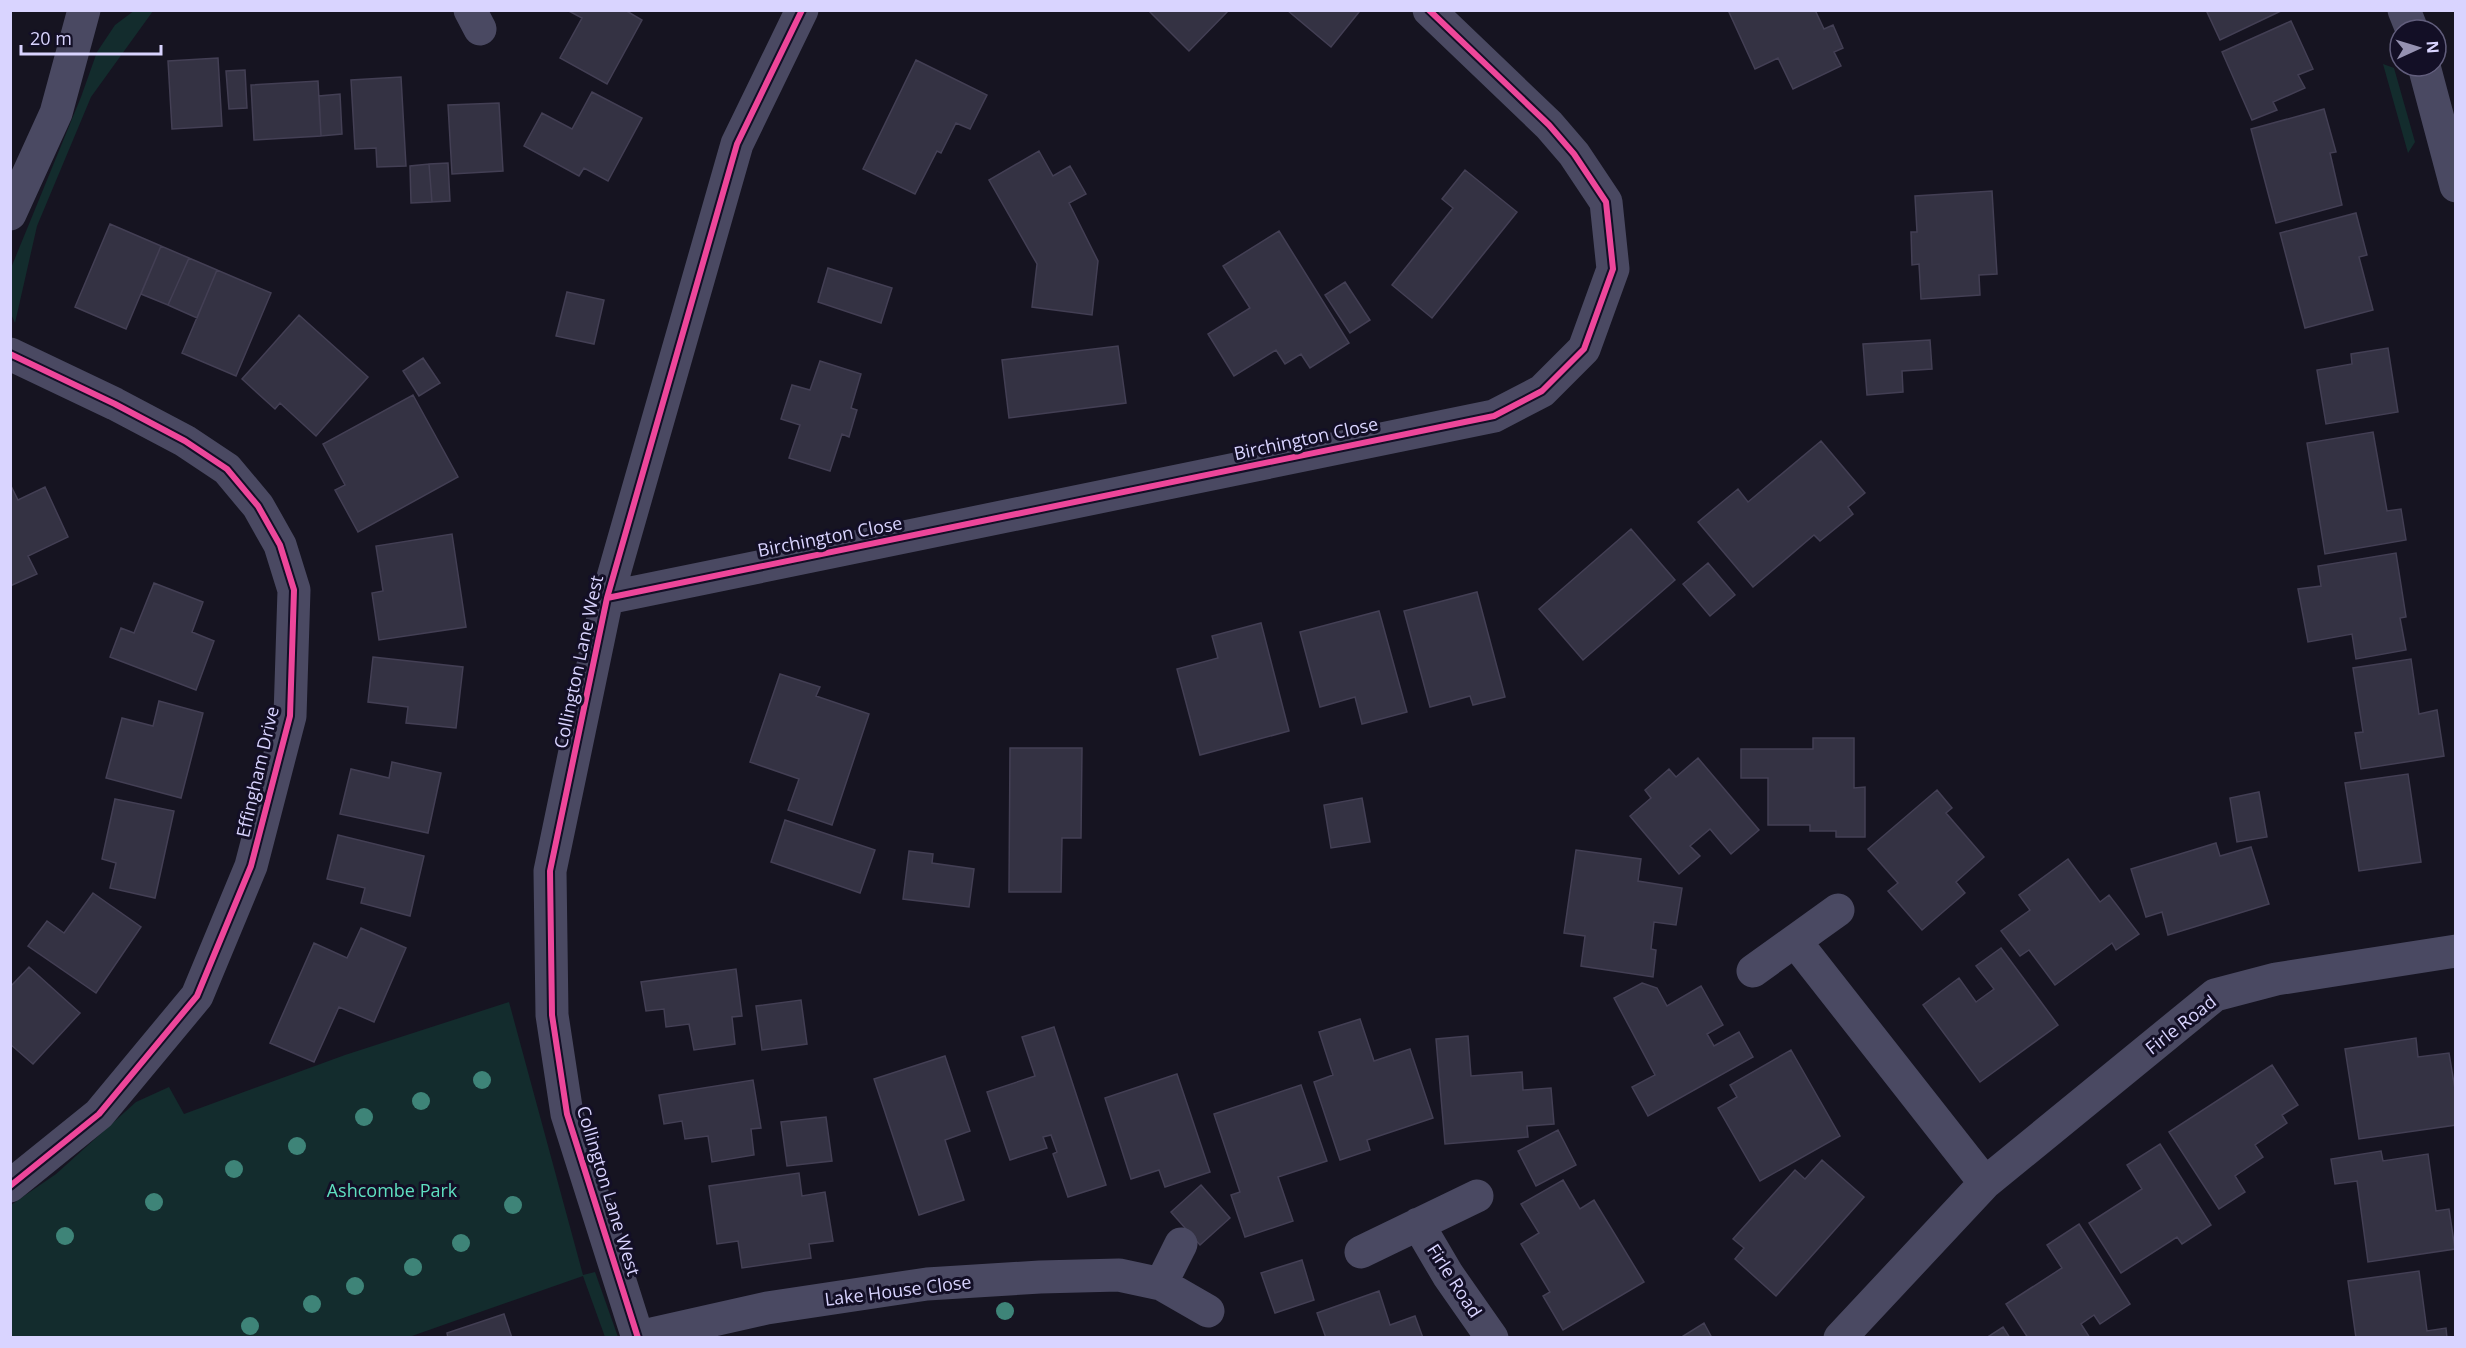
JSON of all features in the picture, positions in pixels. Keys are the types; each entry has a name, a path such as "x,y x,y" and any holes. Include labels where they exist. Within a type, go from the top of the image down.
{"street":[{"path":"10,214 56,113 84,10"},
{"name":"Collington Lane West","path":"638,1337 567,1114 552,1016 550,871 607,598 737,144 802,10"},
{"name":"Birchington Close","path":"607,598 1494,416 1542,391 1584,349 1613,268 1606,202 1574,154 1549,126 1429,10"},
{"path":"2427,78 2456,186"},
{"name":"Effingham Drive","path":"10,354 185,441 227,469 258,506 274,536 294,590 290,716 250,866 197,996 99,1114 10,1186"},
{"path":"1753,971 1838,910"},
{"path":"1794,941 1984,1183"},
{"name":"Firle Road","path":"1840,1338 1984,1183 2215,996 2276,979 2456,951"},
{"name":"Firle Road","path":"1361,1252 1477,1196"},
{"name":"Firle Road","path":"1418,1224 1448,1275 1492,1338"},
{"path":"1161,1284 1181,1244"},
{"name":"Lake House Close","path":"638,1337 767,1308 927,1284 1040,1277 1119,1275 1161,1284 1208,1311"}],"green space":[{"path":"135,10 153,11 91,97 37,226 15,323 11,314 11,268 97,52 115,25"},
{"path":"2383,64 2388,66 2388,78 2397,78 2415,142 2408,153"},
{"name":"Ashcombe Park","path":"509,1002 583,1275 595,1272 618,1337 605,1337 583,1276 409,1337 11,1338 11,1205 56,1174 136,1102 169,1087 184,1114 345,1055"}],"building":[{"path":"567,10 625,10 642,20 607,84 560,58 582,18"},
{"path":"1148,10 1229,10 1189,51"},
{"path":"1287,10 1357,10 1359,12 1331,47"},
{"path":"1728,10 1815,10 1824,29 1833,25 1843,48 1834,52 1841,66 1793,89 1778,58 1755,69"},
{"path":"2211,10 2283,10 2220,40 2207,12"},
{"path":"2291,21 2313,69 2298,75 2305,88 2273,102 2277,110 2252,120 2222,52"},
{"path":"218,58 222,126 172,129 168,61"},
{"path":"916,60 987,95 970,129 956,123 941,153 937,151 915,194 863,169"},
{"path":"245,70 247,108 229,109 226,71"},
{"path":"401,77 406,166 377,167 376,148 355,149 351,80"},
{"path":"318,81 321,136 254,140 251,85"},
{"path":"592,92 642,118 608,181 584,168 579,176 524,146 542,113 572,129"},
{"path":"340,94 342,134 321,136 319,96"},
{"path":"499,103 503,171 452,174 448,105"},
{"path":"2324,109 2336,152 2330,153 2342,205 2276,223 2251,129"},
{"path":"1039,151 1053,176 1070,166 1086,194 1069,203 1098,261 1092,315 1032,307 1037,264 989,180"},
{"path":"448,163 450,201 432,202 429,164"},
{"path":"429,164 432,202 411,203 410,166"},
{"path":"1465,170 1517,212 1432,318 1392,285 1453,208 1442,199"},
{"path":"1992,191 1997,274 1979,275 1980,295 1921,299 1919,264 1912,265 1911,232 1917,232 1915,196"},
{"path":"2356,213 2367,255 2359,257 2373,310 2305,328 2280,233"},
{"path":"110,224 161,246 126,329 75,307"},
{"path":"1279,231 1349,343 1310,368 1301,354 1285,364 1276,350 1234,376 1208,334 1250,308 1223,266"},
{"path":"161,246 189,258 168,305 141,294"},
{"path":"189,258 217,270 197,318 168,305"},
{"path":"828,268 892,288 881,323 818,302"},
{"path":"217,270 271,293 236,376 182,353"},
{"path":"1345,282 1370,320 1350,333 1325,295"},
{"path":"567,292 604,300 594,344 556,336"},
{"path":"299,315 368,377 316,436 280,403 275,409 242,379"},
{"path":"1930,340 1932,369 1902,371 1903,392 1867,395 1863,344"},
{"path":"1118,346 1126,403 1009,418 1002,360"},
{"path":"2388,348 2398,412 2326,424 2317,370 2352,364 2351,354"},
{"path":"423,358 440,383 419,396 403,371"},
{"path":"820,361 861,374 851,408 857,410 849,437 842,434 830,471 789,458 800,425 781,419 792,385 810,390"},
{"path":"413,395 458,477 358,532 335,490 345,485 323,444"},
{"path":"2373,432 2387,511 2401,509 2406,540 2325,554 2307,443"},
{"path":"1821,441 1865,493 1848,507 1853,514 1820,541 1814,535 1753,587 1698,522 1738,489 1748,502"},
{"path":"10,484 18,500 45,487 68,537 28,556 37,574 10,586"},
{"path":"1631,529 1675,580 1583,660 1539,609"},
{"path":"452,534 466,627 379,640 372,593 383,591 376,546"},
{"path":"2396,553 2406,617 2400,618 2406,650 2356,659 2352,634 2308,642 2298,589 2321,586 2318,566"},
{"path":"1708,563 1735,595 1710,616 1683,584"},
{"path":"154,583 203,602 192,632 214,641 196,690 110,657 121,628 134,633"},
{"path":"1477,592 1505,697 1473,705 1470,696 1430,707 1404,611"},
{"path":"1379,611 1407,712 1362,724 1355,697 1320,707 1300,632"},
{"path":"1261,623 1289,731 1200,755 1177,669 1218,658 1212,636"},
{"path":"373,657 463,667 456,728 406,723 408,707 368,702"},
{"path":"2411,659 2419,714 2437,710 2444,756 2361,769 2355,733 2363,732 2353,668"},
{"path":"780,674 820,687 816,696 869,714 832,825 788,810 799,779 750,762"},
{"path":"159,701 203,713 181,798 106,778 122,718 153,726"},
{"path":"1813,738 1854,738 1854,788 1865,787 1865,837 1836,837 1836,831 1810,831 1810,825 1768,825 1768,778 1741,778 1741,749 1813,749"},
{"path":"1010,748 1082,748 1081,838 1062,838 1061,892 1009,892"},
{"path":"1698,758 1759,830 1731,854 1710,829 1690,846 1700,856 1679,874 1630,816 1651,798 1645,790 1669,769 1676,777"},
{"path":"392,762 441,773 428,833 340,814 351,769 389,778"},
{"path":"2408,774 2421,862 2359,871 2345,783"},
{"path":"1937,790 1952,808 1946,813 1984,857 1956,882 1965,893 1922,930 1888,891 1898,883 1868,849"},
{"path":"2259,792 2267,837 2237,842 2230,798"},
{"path":"1362,798 1370,842 1331,848 1324,805"},
{"path":"115,799 174,811 155,898 110,888 116,863 102,859"},
{"path":"785,820 875,850 860,893 771,862"},
{"path":"338,835 424,856 410,916 361,903 365,888 327,879"},
{"path":"2216,843 2220,856 2251,847 2269,904 2168,935 2162,912 2146,917 2131,869"},
{"path":"1576,850 1641,859 1638,881 1682,888 1676,925 1654,922 1651,949 1656,950 1653,977 1581,966 1585,936 1564,933"},
{"path":"909,851 933,854 932,863 974,869 969,907 903,899"},
{"path":"2068,859 2100,902 2109,895 2139,934 2116,950 2112,943 2055,985 2029,950 2020,956 2001,931 2030,910 2019,895"},
{"path":"93,893 141,927 96,993 28,946 47,921 64,933"},
{"path":"361,928 406,948 374,1022 339,1007 314,1062 270,1043 314,943 347,958"},
{"path":"2001,948 2058,1025 1980,1082 1923,1005 1959,978 1976,1002 1994,989 1976,966"},
{"path":"29,967 80,1013 33,1064 10,1044 10,987"},
{"path":"736,969 742,1016 732,1017 735,1044 694,1050 689,1024 666,1027 664,1009 646,1011 641,982"},
{"path":"1642,983 1657,988 1667,1006 1701,986 1723,1025 1707,1034 1714,1046 1739,1032 1753,1057 1648,1116 1632,1087 1655,1075 1614,998"},
{"path":"801,1000 807,1044 762,1050 756,1006"},
{"path":"1360,1019 1374,1061 1410,1049 1433,1118 1367,1140 1370,1150 1340,1160 1314,1082 1333,1075 1319,1032"},
{"path":"1054,1027 1106,1185 1068,1197 1053,1154 1057,1152 1051,1135 1043,1137 1047,1148 1010,1160 987,1092 1035,1076 1022,1037"},
{"path":"1468,1036 1471,1076 1522,1072 1523,1090 1551,1088 1554,1124 1527,1126 1528,1137 1445,1144 1436,1039"},
{"path":"2416,1038 2418,1057 2449,1053 2456,1095 2456,1125 2359,1139 2345,1049"},
{"path":"1791,1050 1840,1136 1760,1181 1718,1108 1737,1097 1730,1085"},
{"path":"945,1056 970,1131 945,1140 964,1200 919,1215 874,1079"},
{"path":"2272,1065 2298,1105 2282,1115 2287,1123 2255,1145 2263,1157 2235,1176 2245,1192 2219,1209 2169,1132"},
{"path":"1177,1074 1210,1172 1165,1187 1159,1170 1131,1179 1105,1098"},
{"path":"753,1080 761,1128 751,1129 754,1155 712,1162 708,1136 685,1139 682,1121 664,1124 659,1095"},
{"path":"1301,1085 1327,1161 1278,1177 1293,1221 1245,1237 1231,1195 1240,1192 1214,1114"},
{"path":"826,1117 832,1161 787,1166 781,1122"},
{"path":"1558,1130 1576,1165 1536,1186 1518,1151"},
{"path":"2160,1144 2211,1225 2182,1244 2177,1237 2121,1273 2089,1223 2142,1189 2127,1165"},
{"path":"2381,1151 2383,1161 2428,1154 2436,1211 2449,1209 2455,1249 2368,1262 2357,1181 2335,1184 2331,1159"},
{"path":"1822,1160 1864,1197 1776,1296 1735,1259 1744,1248 1733,1239 1795,1170 1805,1179"},
{"path":"799,1173 802,1196 825,1192 833,1241 809,1244 811,1258 742,1268 738,1241 717,1244 709,1186"},
{"path":"1563,1180 1580,1209 1594,1200 1644,1282 1563,1330 1543,1296 1550,1292 1521,1244 1539,1233 1521,1204"},
{"path":"1201,1185 1230,1218 1200,1245 1171,1212"},
{"path":"2079,1224 2130,1304 2100,1324 2094,1315 2081,1324 2090,1338 2028,1338 2006,1304 2062,1268 2047,1245"},
{"path":"1302,1260 1314,1300 1275,1313 1261,1273"},
{"path":"2419,1271 2427,1331 2446,1328 2447,1338 2356,1338 2348,1281"},
{"path":"1379,1291 1390,1325 1415,1316 1423,1338 1326,1338 1317,1313"},
{"path":"504,1314 512,1338 448,1338 447,1333"},
{"path":"1704,1323 1712,1338 1680,1338"},
{"path":"2003,1327 2010,1338 1986,1338"}],"cycle path":[{"path":"638,1338 567,1114 552,1015 550,871 607,598 737,144 802,10"},
{"path":"607,598 1494,416 1542,391 1584,349 1613,269 1606,202 1574,154 1549,125 1429,10"},
{"path":"10,354 115,404 185,441 227,469 258,506 280,545 294,590 290,716 251,866 197,996 99,1114 10,1186"}]}
